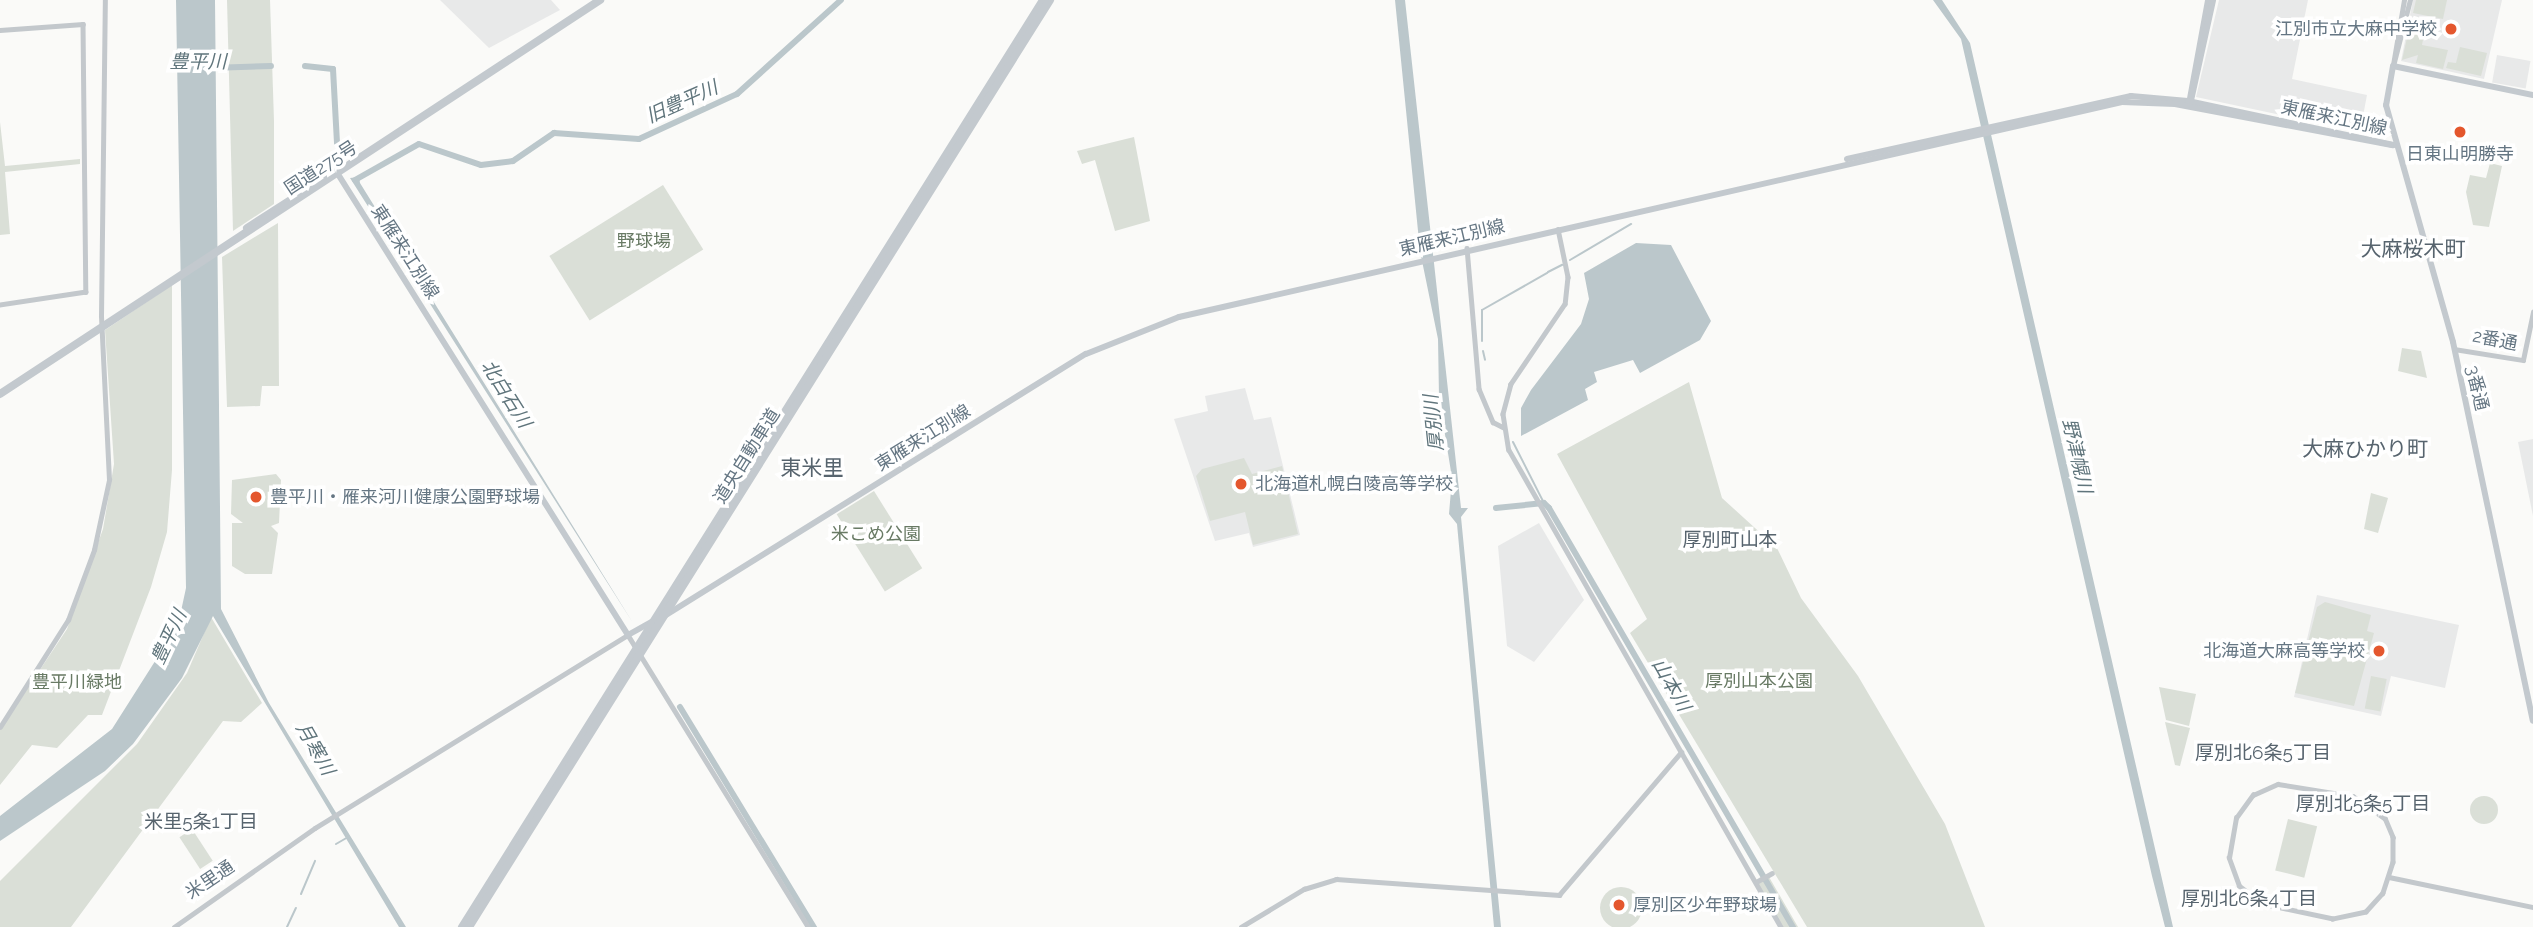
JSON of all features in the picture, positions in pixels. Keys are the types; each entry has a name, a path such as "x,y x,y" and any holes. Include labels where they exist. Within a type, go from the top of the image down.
{"highway":[{"name":"国道275号","path":"337,173 592,0"},
{"name":"国道275号","path":"53,357 600,0"},
{"name":"道央自動車道","path":"876,273 1043,0"},
{"name":"道央自動車道","path":"462,927 513,851 1050,0"},
{"path":"0,388 53,357"},
{"path":"0,394 53,357"},
{"name":"道央自動車道","path":"469,927 513,851"}],"main road":[{"path":"2189,103 2211,0"},
{"path":"2393,66 2533,95"},
{"name":"3番通","path":"2393,66 2386,105 2393,145 2454,349 2533,721"},
{"name":"東雁来江別線","path":"337,173 628,635 1112,339 1448,252 2122,102 2189,103 2393,145"}],"street":[{"path":"0,727 68,620 94,550 109,480 101,316 105,0"},
{"name":"3番通","path":"2393,66 2404,0"},
{"name":"3番通","path":"2393,66 2410,0"},
{"path":"0,30 78,21 86,292 0,305"},
{"path":"1558,228 1568,276 1565,304 1511,384 1503,427 1536,499 1781,927"},
{"path":"1466,248 1479,389 1493,422 1503,427"},
{"name":"2番通","path":"2454,349 2523,360 2533,312"},
{"path":"628,635 808,927"},
{"name":"米里通","path":"174,927 320,824 628,635"},
{"path":"1241,927 1326,881 1513,895 1566,891 1681,752"},
{"path":"2278,784 2367,801 2393,837 2389,877 2375,904 2347,919 2262,904 2246,894 2231,869 2236,818 2253,795 2278,784"},
{"path":"1756,882 1770,874"},
{"path":"2389,877 2533,908"}],"shaded area":[{"path":"440,0 551,0 560,10 489,48"},
{"path":"2219,0 2308,0 2292,79 2367,95 2363,116 2378,121 2375,135 2196,97"},
{"name":"江別市立大麻中学校","path":"2413,0 2502,0 2484,79 2401,61"},
{"path":"2497,55 2530,61 2526,88 2492,83"},
{"name":"北海道札幌白陵高等学校","path":"1245,388 1254,420 1271,417 1300,535 1253,547 1249,533 1215,541 1174,419 1208,411 1205,396"},
{"path":"2533,439 2533,516 2518,442"},
{"path":"1539,523 1584,600 1534,662 1507,646 1498,546"},
{"name":"北海道大麻高等学校","path":"2317,595 2459,625 2445,688 2391,676 2381,716 2294,697"}],"green space":[{"path":"227,0 270,0 274,121 274,204 233,231"},
{"path":"2416,0 2447,0 2443,19 2413,13"},
{"path":"2411,20 2426,24 2422,45 2448,50 2443,69 2416,63 2418,55 2402,60"},
{"path":"2460,47 2487,53 2481,76 2446,68 2448,62 2456,63"},
{"path":"0,122 5,166 80,159 80,164 5,172 10,234 0,235"},
{"path":"1134,137 1150,221 1115,231 1095,160 1082,164 1077,151"},
{"path":"2490,163 2502,166 2489,227 2473,225 2466,192 2470,175 2486,178"},
{"name":"野球場","path":"663,185 703,249 590,320 549,256"},
{"path":"278,223 279,386 262,386 260,406 227,407 222,257"},
{"name":"豊平川緑地","path":"172,285 172,470 167,532 151,587 102,715 88,715 57,748 32,745 0,785 0,730 67,629 103,529 114,464 105,330"},
{"path":"2402,348 2421,351 2427,378 2398,371"},
{"name":"厚別山本公園","path":"1689,382 1722,498 1777,548 1801,598 1858,676 1945,824 1985,927 1807,927 1630,633 1647,619 1557,454"},
{"path":"1244,458 1252,474 1282,466 1298,534 1253,545 1245,512 1210,521 1196,476 1202,469"},
{"path":"276,474 281,480 279,523 271,526 278,533 272,574 245,574 232,566 232,523 243,523 231,514 232,480"},
{"name":"米こめ公園","path":"874,491 922,568 885,591 837,514"},
{"path":"2371,493 2388,498 2378,533 2364,529"},
{"path":"2325,602 2371,615 2367,631 2374,633 2354,706 2295,693 2317,607"},
{"name":"豊平川緑地","path":"211,617 262,703 241,722 223,721 71,927 0,927 0,881 137,744 187,673"},
{"path":"2371,676 2387,679 2380,711 2365,708"},
{"path":"2159,687 2196,694 2189,726 2166,720"},
{"path":"2165,722 2190,728 2180,766 2175,765"},
{"path":"2484,796 2494,800 2498,810 2494,820 2484,824 2474,820 2470,810 2474,800"},
{"path":"2288,819 2317,826 2304,878 2275,870"},
{"path":"192,829 213,861 200,869 179,837"},
{"path":"1769,877 1798,927 1782,927 1757,884"},
{"name":"厚別区少年野球場","path":"1621,887 1636,893 1642,908 1636,923 1621,929 1606,923 1600,908 1606,893"}],"water":[{"name":"豊平川","path":"176,0 215,0 221,609 269,703 406,927 399,927 213,616 182,678 133,744 105,771 0,841 0,816 112,729 178,625 186,588"},
{"path":"1395,0 1405,0 1461,508 1468,508 1461,517 1501,927 1494,927 1457,524 1449,514 1452,478 1439,397 1438,339 1420,251"},
{"path":"1933,0 1942,0 1970,43 2173,927 2165,927 2152,876 1961,39"},
{"path":"359,177 360,183 633,623 350,178"},
{"path":"1636,243 1671,245 1711,321 1700,340 1640,373 1633,360 1594,372 1597,382 1585,389 1588,400 1521,436 1521,408 1531,390 1581,324 1589,299 1584,273"}],"waterway":[{"name":"旧豊平川","path":"355,180 419,144 481,165 513,161 554,133 639,139 737,94 841,0"},
{"path":"210,68 271,66"},
{"path":"305,66 333,69 337,144"},
{"path":"1570,260 1631,224"},
{"path":"1548,272 1562,265"},
{"path":"1482,341 1482,310 1547,273"},
{"path":"1483,351 1485,360"},
{"path":"1513,442 1544,503"},
{"name":"山本川","path":"1496,508 1544,503 1549,508 1793,927"},
{"name":"北白石川","path":"680,707 814,927"},
{"path":"336,844 348,837"},
{"path":"301,894 315,861"},
{"path":"287,927 296,908"}],"place":[{"name":"江別市立大麻中学校","path":"2451,29"},
{"name":"日東山明勝寺","path":"2460,132"},
{"name":"北海道札幌白陵高等学校","path":"1241,484"},
{"name":"豊平川・雁来河川健康公園野球場","path":"256,497"},
{"name":"北海道大麻高等学校","path":"2379,651"},
{"name":"厚別区少年野球場","path":"1619,905"}],"district":[{"name":"大麻桜木町","path":"2413,249"},
{"name":"大麻ひかり町","path":"2365,449"},
{"name":"東米里","path":"812,468"},
{"name":"厚別町山本","path":"1730,540"},
{"name":"厚別北6条5丁目","path":"2263,753"},
{"name":"厚別北5条5丁目","path":"2363,804"},
{"name":"米里5条1丁目","path":"201,822"},
{"name":"厚別北6条4丁目","path":"2249,899"}],"water label":[{"name":"厚別川","path":"1434,423"},
{"name":"野津幌川","path":"2077,456"},
{"name":"月寒川","path":"315,749"}]}
